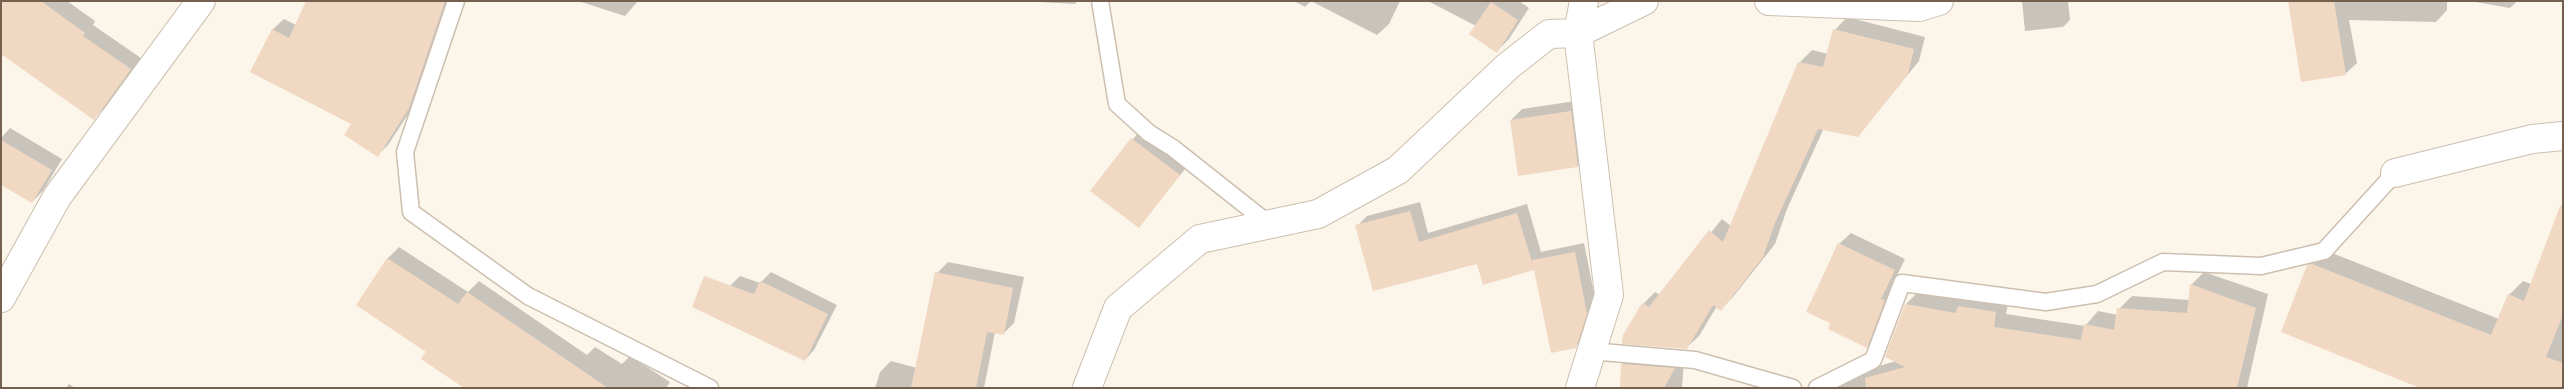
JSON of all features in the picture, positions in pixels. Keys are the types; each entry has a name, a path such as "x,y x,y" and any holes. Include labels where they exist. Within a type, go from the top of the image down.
{"street":[{"path":"1,298 57,197 201,1"},
{"path":"1580,388 1609,295 1578,32 1584,1"},
{"path":"1087,388 1118,308 1200,239 1318,214 1398,170 1508,66 1549,34 1578,32 1644,1"},
{"path":"1770,1 1919,7 1939,1"},
{"path":"2395,173 2532,139 2563,136"}],"lane":[{"path":"456,1 405,152 411,212 528,296 710,388"},
{"path":"1100,1 1117,104 1149,133 1173,148 1269,224"},
{"path":"1817,388 1873,360 1902,283 2046,302 2097,294 2164,262 2261,266 2324,252 2395,173"},
{"path":"1590,352 1695,360 1793,388"}],"building":[{"path":"1,1 41,1 85,33 83,36 131,69 94,120 1,54"},
{"path":"306,1 445,1 409,108 378,157 344,135 351,124 250,72 272,29 289,38"},
{"path":"2288,1 2334,1 2346,75 2301,82"},
{"path":"1491,2 1518,20 1497,53 1469,34"},
{"path":"1833,29 1914,49 1908,74 1858,137 1818,129 1775,223 1763,257 1721,311 1713,305 1687,349 1622,344 1623,335 1642,303 1649,307 1709,230 1723,242 1798,62 1823,67"},
{"path":"1571,111 1578,167 1518,176 1510,120"},
{"path":"1131,138 1180,175 1139,228 1090,191"},
{"path":"1,140 52,170 32,203 1,185"},
{"path":"2560,206 2563,206 2563,315 2546,357 2563,363 2563,388 2420,388 2281,332 2307,265 2312,264 2491,335 2508,294 2524,301"},
{"path":"1410,211 1419,242 1517,213 1533,265 1532,260 1575,252 1587,314 1576,348 1551,353 1534,270 1483,285 1477,264 1373,291 1355,225"},
{"path":"1838,243 1895,270 1881,299 1885,300 1867,348 1828,329 1830,323 1806,312"},
{"path":"387,258 458,304 467,292 608,388 464,388 421,359 426,352 356,305"},
{"path":"935,272 1013,288 1004,335 987,332 976,388 911,388"},
{"path":"704,276 754,294 760,281 828,314 805,361 692,307"},
{"path":"2190,284 2256,308 2237,388 1866,388 1865,378 1905,367 1885,357 1905,304 1956,313 1958,306 1996,312 1994,327 2081,340 2084,324 2114,330 2117,308 2187,313"},
{"path":"1621,364 1675,368 1664,388 1620,388"}]}
